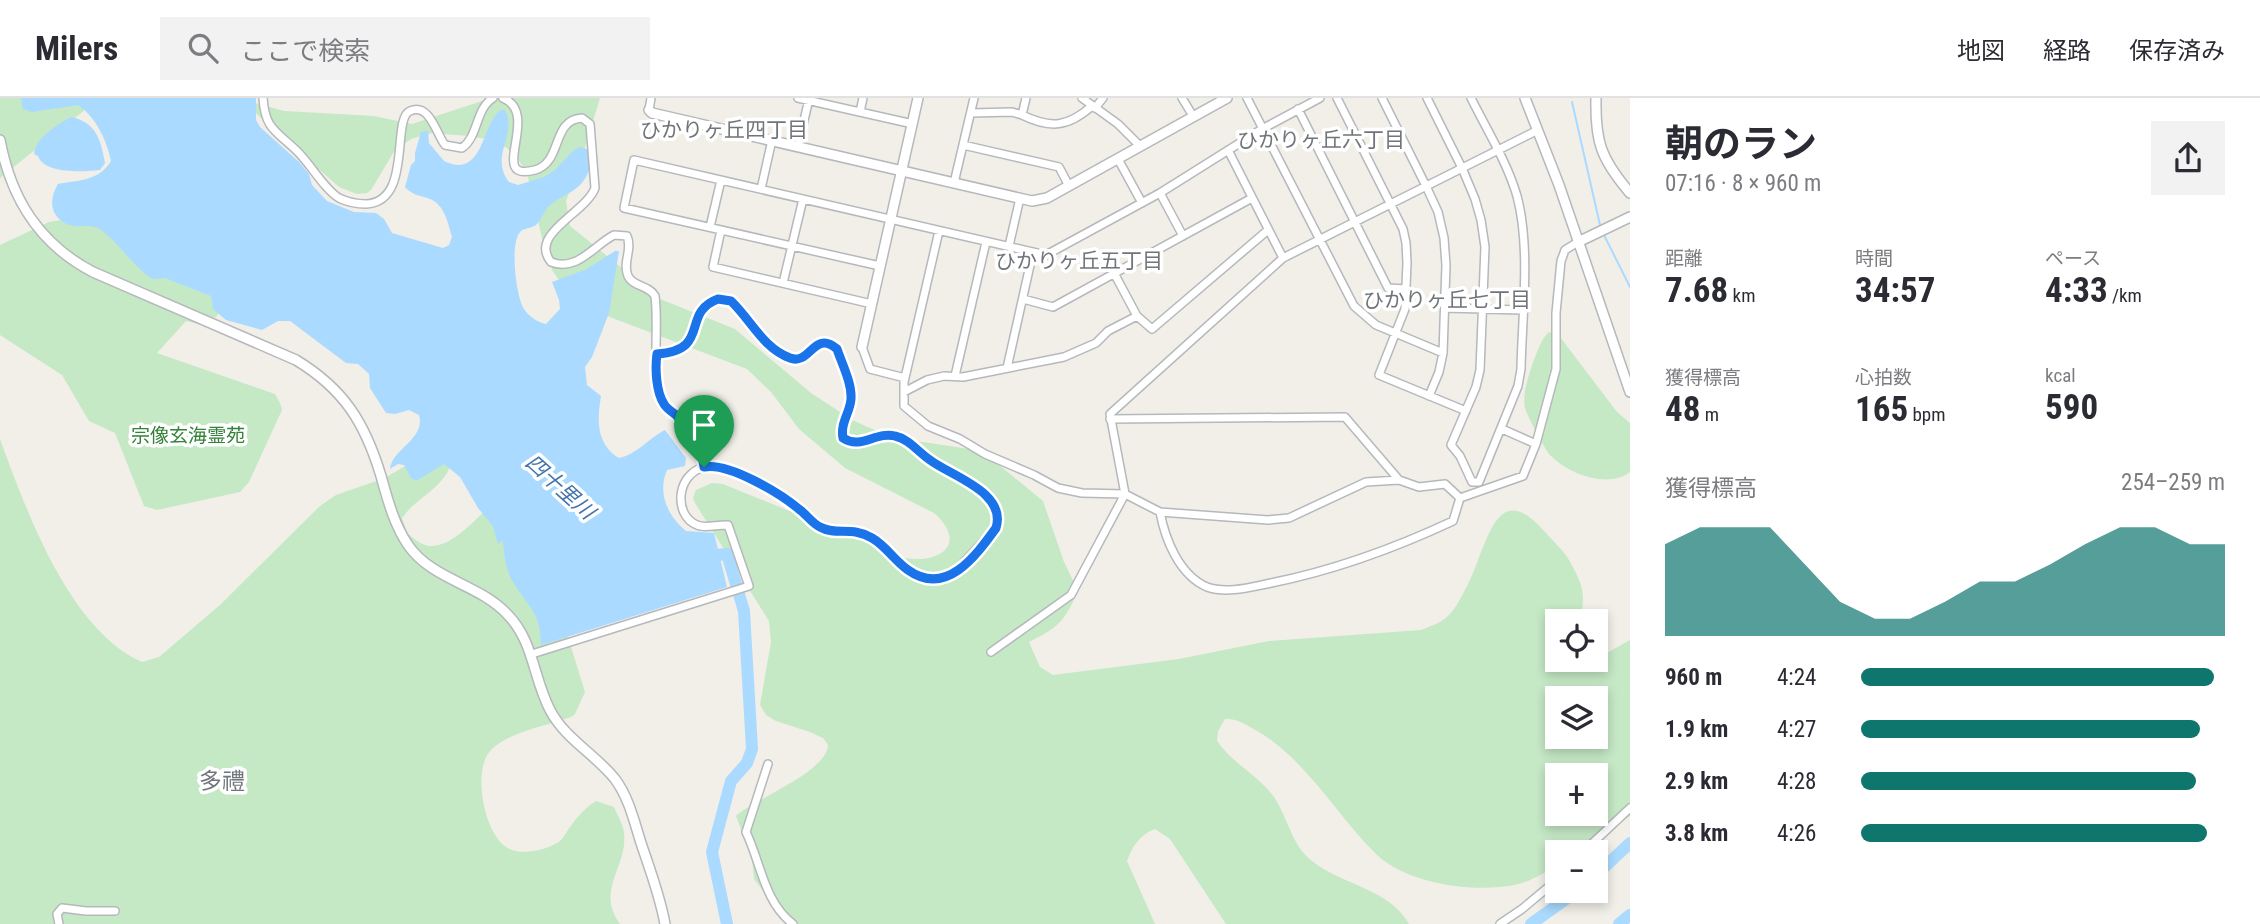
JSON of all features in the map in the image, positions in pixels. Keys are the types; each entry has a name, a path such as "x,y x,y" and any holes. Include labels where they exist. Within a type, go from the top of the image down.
{"street":[{"path":"263,98 265,118 269,125 297,151 333,193 352,203 365,204 380,201 388,192 401,152 404,118 408,112 416,110 426,115 446,145 462,148 470,141 482,109 493,98"},
{"path":"503,98 510,101 517,110 518,126 512,159 516,167 524,171 541,167 552,158 565,125 578,118 590,124 595,188 593,195 552,232 545,244 545,253 551,262 569,264 577,262 614,234 627,236 630,250 627,259 628,275 635,283 652,290 655,296 657,372 663,404 698,442 704,467"},
{"path":"650,98 649,110 652,113 902,172 1040,200 1227,98"},
{"path":"798,98 913,124"},
{"path":"860,112 863,98"},
{"path":"905,378 870,369 862,346 918,98"},
{"path":"954,183 974,98"},
{"path":"1022,115 1026,98"},
{"path":"1082,98 1118,124 1140,146"},
{"path":"971,113 1012,112 1043,123 1067,123 1103,98"},
{"path":"1182,98 1193,116"},
{"path":"1247,98 1354,306 1376,325 1443,353"},
{"path":"880,266 624,208 634,160 1046,256 1160,193 1262,128 1320,98"},
{"path":"1337,98 1402,229 1406,243 1405,310 1380,375 1466,411"},
{"path":"1382,98 1426,186 1444,238 1446,265 1443,353 1429,396"},
{"path":"1427,98 1462,168 1481,220 1485,247 1480,370 1451,445 1460,456 1472,482 1479,482 1518,386 1522,310 1522,222 1508,170 1471,98"},
{"path":"1525,98 1630,392"},
{"path":"1596,98 1595,131 1598,142 1617,178 1630,193"},
{"path":"798,146 809,99"},
{"path":"1298,109 1388,288 1406,289"},
{"path":"991,652 1071,594 1125,494 1110,414 1283,258 1538,130"},
{"path":"0,140 11,183 21,205 38,231 64,254 93,272 296,360 317,372 348,403 374,452 396,526 410,547 433,569 496,604 519,628 532,654 545,698 559,725 604,767 624,794 660,900 665,924"},
{"path":"761,189 772,141"},
{"path":"963,145 1059,167 1069,186"},
{"path":"1228,150 1283,258"},
{"path":"1118,159 1142,203"},
{"path":"710,228 721,180"},
{"path":"1160,193 1183,236"},
{"path":"1009,246 1020,198"},
{"path":"1023,299 1053,306 1252,198"},
{"path":"783,284 803,199"},
{"path":"1460,498 1523,476 1536,443 1556,369 1556,313 1561,261 1565,250 1630,217"},
{"path":"721,230 713,267 872,304"},
{"path":"1114,273 1137,316 1152,329 1268,230"},
{"path":"939,231 905,378 904,406 922,422 1058,488 1125,494 1160,512 1268,520 1289,517 1366,482 1399,480 1419,487 1445,484 1460,498"},
{"path":"955,376 986,242"},
{"path":"1007,368 1033,252"},
{"path":"532,654 749,586 728,525 697,525 688,518 684,510 680,494 685,480 704,467 720,467 743,476 797,507 813,523 826,530 856,530 866,534 882,545 906,569 928,580 946,578 960,569 992,534 998,521 993,505 978,487 931,461 902,438 885,435 858,443 843,438 842,427 850,406 851,394 837,349 833,345 819,343 802,358 791,359 761,338 740,309 725,299 711,302 701,311 690,343 676,352 657,354"},
{"path":"1444,308 1522,310"},
{"path":"904,392 927,380 963,377 1064,357 1096,343 1108,331 1137,316"},
{"path":"1110,419 1345,417 1399,480"},
{"path":"1502,429 1536,443"},
{"path":"1160,512 1166,538 1186,570 1208,587 1224,590 1244,589 1360,561 1453,521 1460,498"},
{"path":"768,764 746,832 770,898 781,915 793,924"},
{"path":"1596,840 1630,808"},
{"path":"1500,924 1545,890"},
{"path":"59,924 57,914 62,908 115,911"}],"green space":[{"path":"0,98 87,98 86,109 0,178"},
{"path":"491,98 600,98 566,201 570,226 660,299 735,329 811,393 852,420 890,437 982,451 1043,501 1064,562 1078,591 1060,622 1029,642 1040,667 1053,675 1179,659 1269,641 1421,630 1441,621 1453,611 1488,535 1501,515 1509,511 1519,512 1531,518 1564,553 1582,589 1582,609 1545,609 1545,672 1608,672 1608,652 1630,640 1630,816 1596,840 1545,840 1545,872 1526,882 1480,888 1442,884 1390,865 1362,840 1292,758 1259,732 1239,721 1225,719 1218,731 1217,741 1274,797 1305,855 1324,869 1378,895 1401,912 1409,924 1226,924 1170,839 1155,829 1137,842 1127,861 1155,924 789,924 754,879 752,858 736,816 804,775 825,755 828,745 823,738 810,732 776,721 766,715 760,705 771,642 769,621 695,503 693,498 696,490 712,483 723,484 905,558 929,558 946,549 949,534 944,524 934,513 845,468 799,429 771,392 747,369 607,316 569,294 552,270 527,173 507,148 486,139 468,136 432,133 411,139 395,150 371,190 357,194 339,187 240,99 284,111 374,116 412,124"},
{"name":"宗像玄海霊苑","path":"160,184 220,310 217,316 202,325 186,321 157,353 275,394 282,410 249,482 240,492 157,510 144,506 115,433 89,421 62,375 0,335 0,245 49,222 75,218"},
{"path":"1549,332 1560,337 1617,412 1630,423 1630,472 1621,477 1589,477 1559,463 1549,453 1533,425 1525,408 1525,390 1538,349"},
{"path":"0,439 37,532 72,596 93,624 116,646 142,662 159,657 220,605 320,506 336,495 385,478 427,453 450,467 440,482 402,518 407,533 415,540 431,546 441,544 463,532 509,484 563,621 585,692 571,717 519,733 492,749 482,770 481,785 486,815 498,840 506,847 518,851 532,851 559,842 579,816 596,801 614,807 624,833 622,857 611,889 613,912 620,924 0,924"}],"water":[{"path":"21,98 256,98 256,120 260,127 299,162 309,174 312,185 327,201 354,212 376,213 384,219 392,233 443,248 449,245 452,237 442,210 435,202 414,194 405,187 411,165 415,161 421,132 428,131 429,143 444,161 457,165 467,163 480,148 494,117 501,110 505,110 508,128 502,163 509,182 518,185 554,171 574,150 580,147 587,149 593,162 581,184 548,207 536,225 521,231 517,237 515,269 521,303 531,317 546,324 560,309 552,282 587,269 619,251 609,313 592,357 585,367 587,385 601,396 599,422 602,439 619,458 665,430 686,458 685,466 667,470 663,488 666,504 674,519 686,531 714,533 727,587 541,645 534,613 509,574 503,540 498,544 493,526 478,508 460,477 444,464 416,481 411,478 404,465 398,464 390,469 396,456 418,431 419,415 409,410 395,414 386,413 370,388 369,374 358,364 346,363 290,321 278,321 262,330 226,320 213,309 211,296 165,278 152,279 98,228 74,226 60,220 52,204 58,184 88,178 101,172 111,161 107,146 100,130 78,105 32,112 23,109"},
{"path":"71,117 86,123 96,133 105,163 100,170 56,169 42,162 34,154 43,137"}],"waterway":[{"path":"1572,102 1600,225"},
{"path":"1604,235 1630,287"},
{"name":"四十里川","path":"703,556 727,554 744,611 752,749 747,763 731,781 712,852 727,924"},
{"path":"1608,864 1630,843"},
{"path":"1531,924 1560,903"},
{"path":"1619,924 1630,915"}],"district":[{"name":"ひかりヶ丘四丁目","path":"724,130"},
{"name":"ひかりヶ丘六丁目","path":"1321,140"},
{"name":"ひかりヶ丘五丁目","path":"1079,261"},
{"name":"ひかりヶ丘七丁目","path":"1447,300"},
{"name":"多禮","path":"222,781"}],"route":[{"path":"725,299 740,309 761,338 791,359 802,358 819,343 829,343 837,349 851,394 850,406 842,427 843,438 858,443 885,435 902,438 931,461 978,487 993,505 998,521 992,534 960,569 946,578 928,580 906,569 882,545 866,534 856,530 826,530 813,523 797,507 743,476 720,467 704,467 698,442 663,404 656,364 657,354 676,352 690,343 701,311 711,302 725,299"}]}
